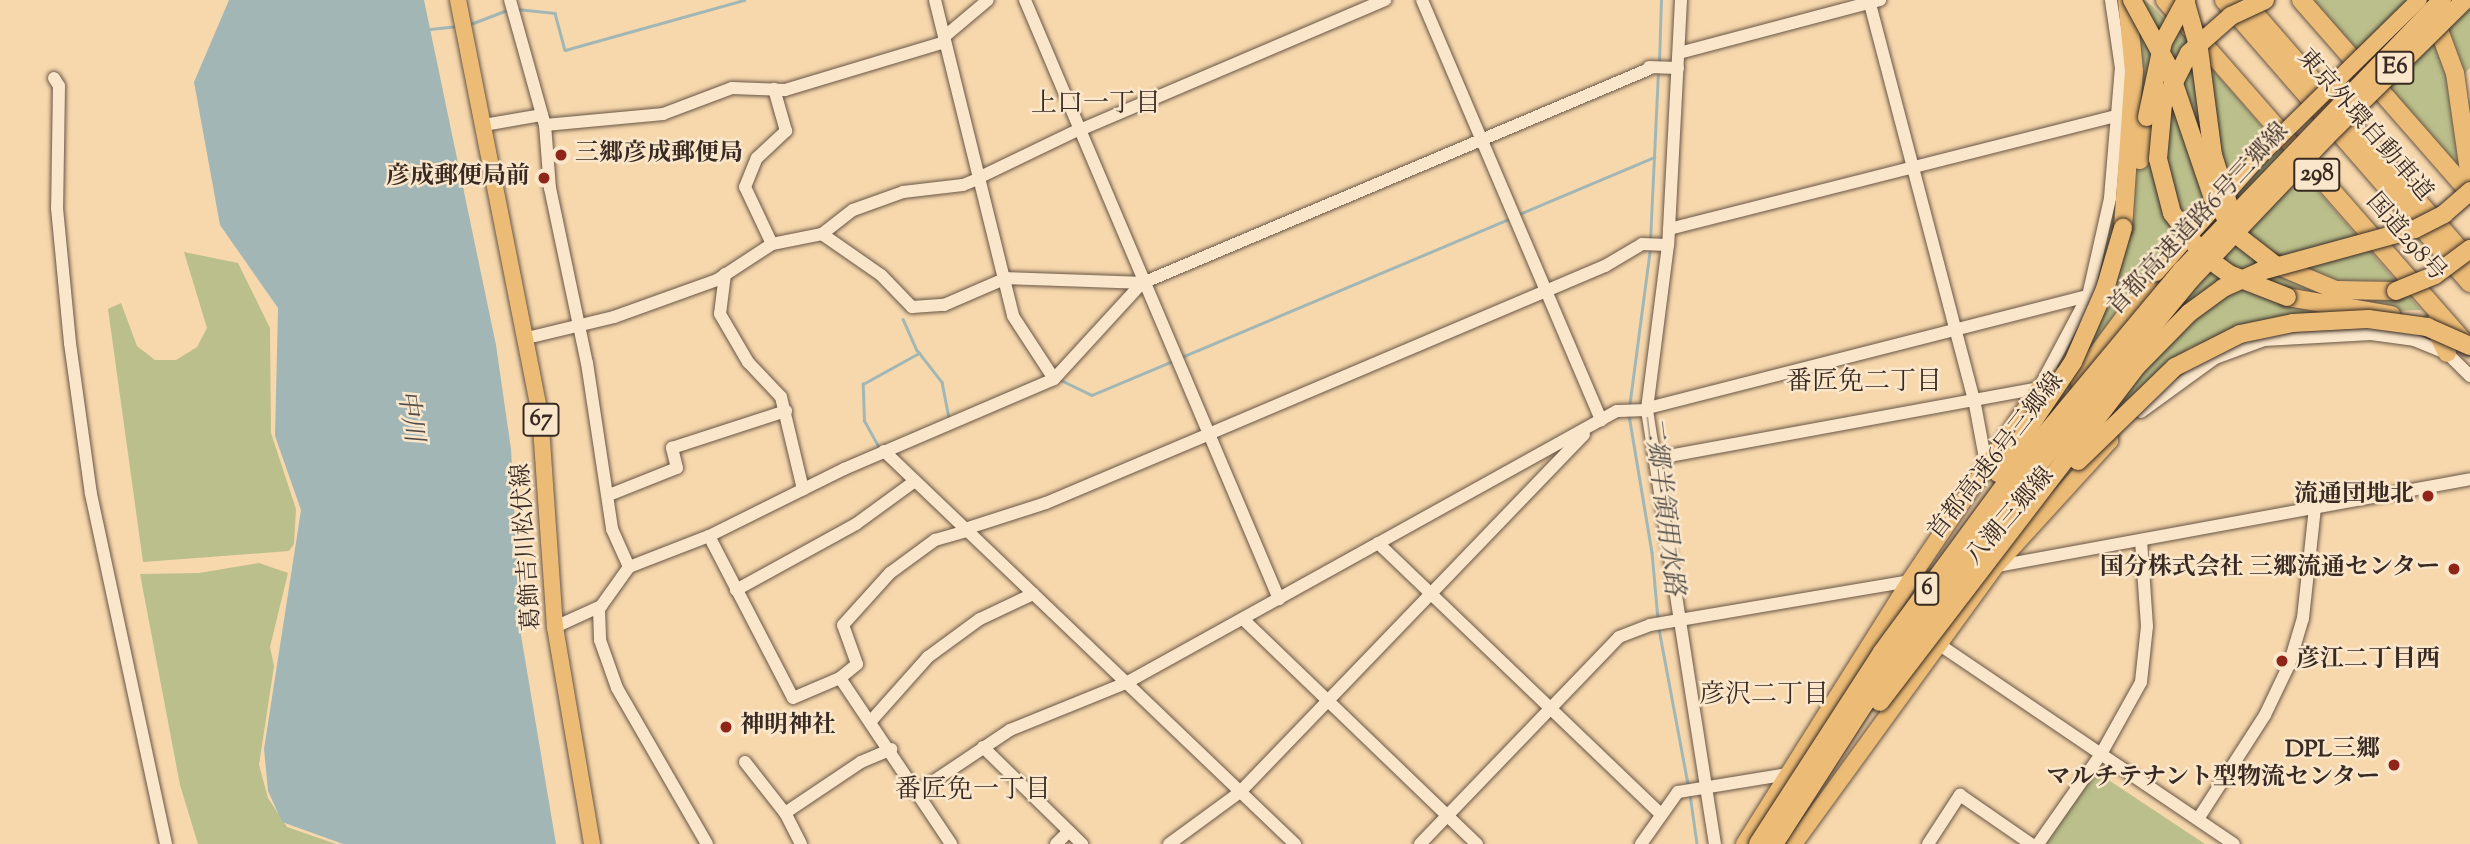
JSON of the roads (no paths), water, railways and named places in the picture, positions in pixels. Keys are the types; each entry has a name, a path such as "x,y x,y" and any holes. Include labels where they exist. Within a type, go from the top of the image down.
{"highway":[{"path":"2123,228 2134,71 2130,0"},
{"path":"2130,0 2168,66 2213,198 2238,236 2274,264 2320,286 2382,293 2424,281 2470,249"},
{"name":"東京外環自動車道","path":"2224,0 2470,283"},
{"name":"東京外環自動車道","path":"2243,0 2470,261"},
{"path":"2265,0 2231,16 2202,39 2168,88 2160,120 2158,159 2172,213 2203,255 2250,284 2427,327 2470,347"},
{"path":"1776,844 2137,366 2205,301 2261,271 2415,229 2444,214 2470,192 2301,0"},
{"path":"2421,0 2442,29 2451,57 2470,178"},
{"name":"E6","path":"2322,131 2442,0"},
{"name":"E6","path":"2322,131 2465,0"},
{"path":"1882,652 1941,553 2061,383 2105,289 2123,228 2133,205 2154,73 2175,1"},
{"path":"2175,1 2199,49 2221,186 2238,221 2274,264"},
{"name":"国道298号","path":"2175,1 2259,108 2470,347"},
{"name":"首都高速道路6号三郷線","path":"2121,352 2322,131"},
{"path":"2402,273 2447,353"},
{"path":"2017,524 2139,397 2189,357 2222,340 2276,326 2351,319 2427,327"},
{"name":"首都高速6号三郷線","path":"1758,844 1882,652 2017,468 2121,352"},
{"name":"首都高速6号三郷線","path":"1776,844 1945,588 2121,352"}],"main road":[{"name":"葛飾吉川松伏線","path":"458,0 527,338 547,477 555,627 592,844"},
{"name":"八潮三郷線","path":"1794,844 1995,567 2110,441 2107,422 2077,388 2090,356 2156,273 2259,157 2421,0"},
{"name":"八潮三郷線","path":"1744,844 1910,580 2039,388 2090,356"}],"street":[{"path":"510,0 544,120 550,188 580,327 609,495 612,529 629,567"},
{"path":"935,0 1013,316 1054,379"},
{"path":"484,125 663,114 732,88 785,90 945,39 988,0"},
{"path":"1025,0 1279,599"},
{"path":"527,338 580,327 725,274 772,244 822,234 853,210 903,192 963,185 1080,130 1385,0"},
{"path":"1422,0 1599,421"},
{"path":"1681,0 1668,245 1648,409 1658,458 1715,844"},
{"path":"1658,458 2039,388 2088,296 2110,198 2121,68 2111,0"},
{"path":"1679,53 1873,1 1912,167 1973,399 1987,469"},
{"path":"707,844 614,682 598,628 601,606 629,567 709,536 884,451 1054,379 1144,283 1649,68 1678,68"},
{"path":"54,78 59,86 57,208 69,343 91,494 166,844"},
{"path":"772,244 746,187 757,158 786,131 774,89"},
{"path":"1669,229 2119,115"},
{"path":"822,234 881,275 912,307 944,305 1003,278 1144,283"},
{"path":"709,536 793,698 840,678 857,664 843,625 890,573 935,540 1046,503 1605,266 1642,244 1668,245"},
{"path":"725,274 722,321 754,370 781,397 803,489"},
{"path":"919,791 1010,730 1126,683 1621,410 1648,409 2088,296"},
{"path":"2110,441 2184,377 2215,358 2264,340 2371,334 2414,340 2447,353 2470,376"},
{"path":"609,495 677,468 672,449 786,411"},
{"path":"1169,844 1240,792 1599,421"},
{"path":"884,451 1295,844"},
{"path":"1420,844 1614,640 1653,624 1681,622 1995,567 2470,480"},
{"path":"736,590 856,524 915,481"},
{"path":"2198,819 2264,715 2289,665 2303,618 2315,508"},
{"path":"2038,844 2101,754 2134,699 2144,670 2147,626 2141,540"},
{"path":"1378,543 1660,813"},
{"path":"871,721 928,657 980,619 1033,594"},
{"path":"555,627 601,606"},
{"path":"1243,620 1477,844"},
{"path":"1819,727 1858,717 1916,641 1939,643 2234,844"},
{"path":"840,678 891,749 951,844"},
{"path":"983,747 1082,844"},
{"path":"785,813 861,762 891,749"},
{"path":"1641,844 1660,813 1678,792 1789,774 1854,760"},
{"path":"745,762 785,813 802,844"},
{"path":"1928,844 1959,795 2031,844"},
{"path":"1056,844 1069,831"}],"water":[{"name":"中川","path":"229,0 424,0 496,345 511,449 521,635 556,844 343,844 282,822 268,791 264,749 301,510 275,436 278,308 220,225 194,82"}],"waterway":[{"path":"517,9 555,13 565,50 744,0"},
{"name":"二郷半領用水路","path":"1659,63 1661,0"},
{"path":"468,25 507,10"},
{"path":"430,29 458,26"},
{"name":"二郷半領用水路","path":"1650,241 1658,70"},
{"path":"1517,215 1654,157"},
{"path":"1182,357 1511,218"},
{"name":"二郷半領用水路","path":"1629,408 1650,248"},
{"path":"903,319 917,350 942,382 949,417"},
{"path":"879,448 864,421 863,384 919,353"},
{"path":"1061,380 1092,395 1173,361"},
{"name":"二郷半領用水路","path":"1629,415 1652,552 1658,619"},
{"name":"二郷半領用水路","path":"1659,629 1688,784"},
{"name":"二郷半領用水路","path":"1690,794 1697,844"}],"place":[{"name":"三郷彦成郵便局","path":"561,155"},
{"name":"彦成郵便局前","path":"544,178"},
{"name":"流通団地北","path":"2428,496"},
{"name":"国分株式会社 三郷流通センター","path":"2454,569"},
{"name":"彦江二丁目西","path":"2282,661"},
{"name":"神明神社","path":"726,727"},
{"name":"DPL三郷 マルチテナント型物流センター","path":"2394,765"}],"district":[{"name":"上口一丁目","path":"1096,105"},
{"name":"番匠免二丁目","path":"1864,383"},
{"name":"彦沢二丁目","path":"1764,696"},
{"name":"番匠免一丁目","path":"973,791"}]}
